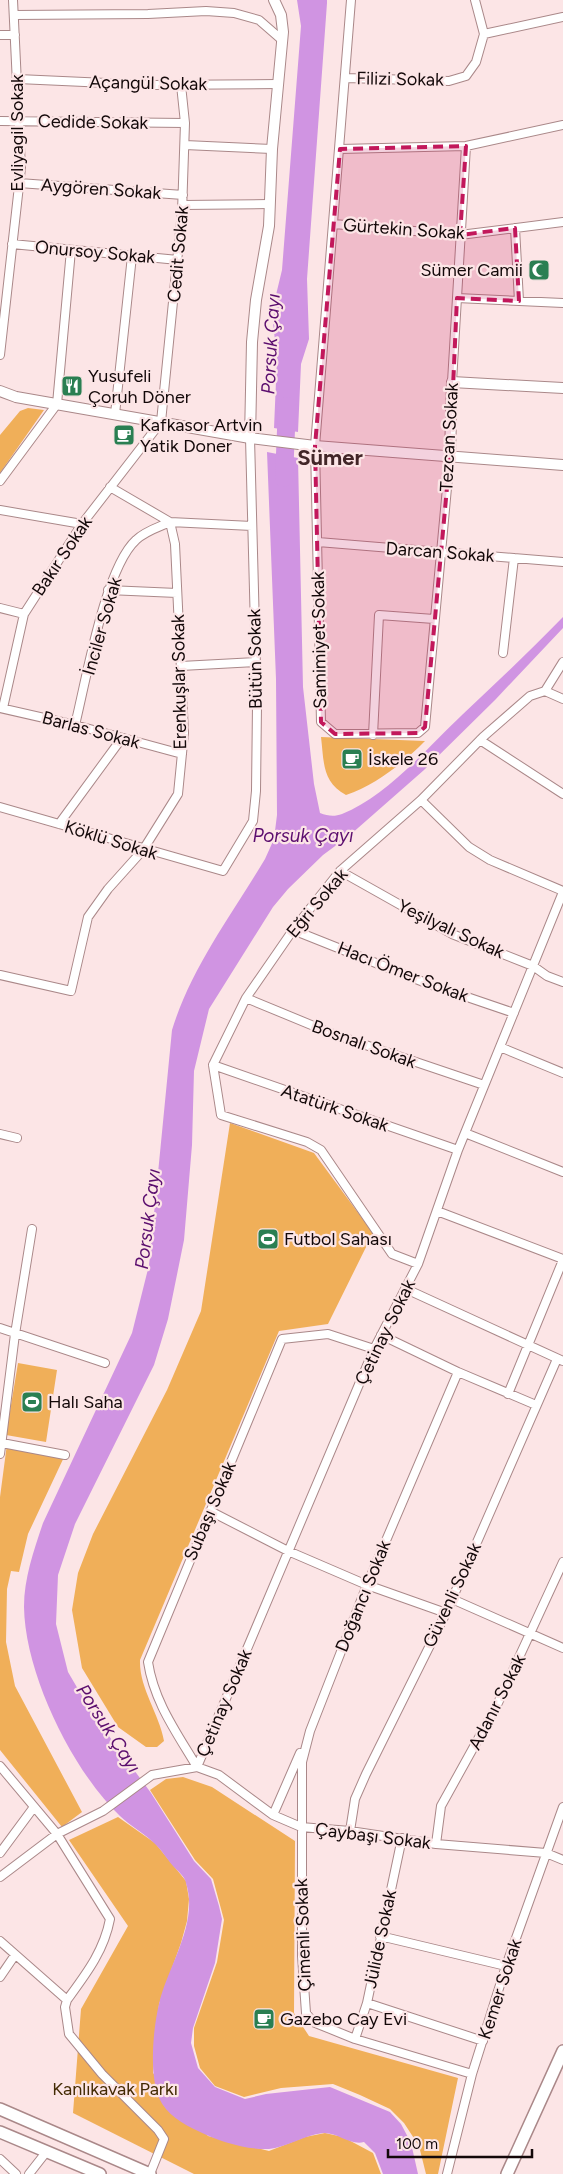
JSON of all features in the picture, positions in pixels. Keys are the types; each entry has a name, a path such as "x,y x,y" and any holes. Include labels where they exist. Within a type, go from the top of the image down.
{"main road":[{"path":"507,2174 563,2051"},
{"path":"0,2109 150,2174"},
{"path":"0,2132 100,2174"}],"street":[{"name":"Evliyagil Sokak","path":"0,355 19,183 18,79 13,0"},
{"path":"250,438 252,342 256,300 268,226 272,149 282,40 281,15 274,0"},
{"name":"Samimiyet Sokak","path":"351,0 315,446 321,722 335,734 418,733 425,727"},
{"path":"474,0 484,34 563,17"},
{"path":"14,15 148,14 206,11 234,13 259,20 282,40"},
{"name":"Filizi Sokak","path":"345,78 449,81 466,76 476,62 484,34"},
{"path":"0,35 15,35"},
{"name":"Açangül Sokak","path":"18,79 180,85 278,84"},
{"name":"Cedit Sokak","path":"161,422 183,205 186,123 180,85"},
{"name":"Cedide Sokak","path":"0,121 186,123"},
{"path":"340,149 466,146 563,126"},
{"path":"185,144 272,149"},
{"name":"Tezcan Sokak","path":"425,727 450,455 452,382 466,146"},
{"name":"Aygören Sokak","path":"19,183 183,196"},
{"path":"183,205 269,204"},
{"name":"Gürtekin Sokak","path":"334,224 460,235 563,222"},
{"path":"515,228 518,301"},
{"name":"Onursoy Sokak","path":"12,244 178,260"},
{"path":"0,481 57,404 71,250"},
{"path":"115,414 132,256"},
{"path":"457,298 563,303"},
{"path":"452,382 563,388"},
{"path":"0,391 16,397 250,438 315,446 563,465"},
{"name":"Bakır Sokak","path":"2,708 24,614 82,524 161,422"},
{"name":"Bütün Sokak","path":"223,872 253,822 256,791 256,662 250,438"},
{"path":"110,488 170,522 252,526"},
{"path":"0,510 82,524"},
{"name":"İnciler Sokak","path":"75,725 108,590 135,540 170,522"},
{"name":"Erenkuşlar Sokak","path":"0,975 71,991 88,917 108,889 143,850 178,794 184,734 175,544 170,522"},
{"name":"Darcan Sokak","path":"318,542 563,562"},
{"path":"503,653 514,558"},
{"path":"108,590 177,593"},
{"path":"0,608 24,614"},
{"path":"373,735 378,615 434,619"},
{"path":"181,666 256,662"},
{"path":"563,662 545,691 563,699"},
{"name":"Eğri Sokak","path":"212,1065 246,998 292,930 340,871 422,800 480,740 530,696 545,691"},
{"name":"Barlas Sokak","path":"2,708 75,725 182,754"},
{"path":"59,824 122,738"},
{"path":"480,740 563,794"},
{"path":"422,800 447,827 476,851 490,860 563,891"},
{"name":"Köklü Sokak","path":"0,807 223,872"},
{"name":"Yeşilyalı Sokak","path":"340,871 445,930 533,966 547,976 563,982"},
{"name":"Çetinay Sokak","path":"198,1767 374,1348 418,1264 458,1150 563,891"},
{"name":"Hacı Ömer Sokak","path":"292,930 426,983 514,1013"},
{"name":"Bosnalı Sokak","path":"246,998 333,1034 484,1086"},
{"path":"500,1047 563,1073"},
{"path":"212,1065 222,1115 307,1142 321,1150 392,1254 418,1264"},
{"name":"Atatürk Sokak","path":"212,1065 458,1150"},
{"path":"465,1133 563,1172"},
{"path":"0,1134 17,1138"},
{"path":"437,1211 563,1260 530,1345 508,1394"},
{"path":"0,1454 2,1443 1,1428 32,1230"},
{"path":"406,1290 560,1360"},
{"path":"0,1328 105,1363"},
{"name":"Subaşı Sokak","path":"198,1767 159,1704 151,1680 148,1662 282,1339 328,1334 374,1348"},
{"path":"380,1335 458,1372 536,1405"},
{"name":"Güvenli Sokak","path":"350,1831 355,1800 366,1774 446,1613 536,1405 560,1360"},
{"name":"Doğancı Sokak","path":"301,1827 302,1762 310,1731 366,1585 458,1372"},
{"path":"2,1443 65,1455"},
{"path":"210,1511 288,1551 366,1585 446,1613"},
{"name":"Adanır Sokak","path":"436,1844 441,1806 497,1705 563,1562"},
{"path":"452,1599 563,1648"},
{"path":"273,1815 310,1731"},
{"path":"0,1766 57,1834 110,1919 107,1938 92,1966 67,2000 65,2007 69,2034 87,2057 158,2130 164,2139 150,2174"},
{"path":"0,1877 57,1834 102,1811 152,1775 198,1767"},
{"name":"Çaybaşı Sokak","path":"198,1767 220,1775 273,1815 301,1827 350,1831 436,1844 546,1853 563,1860"},
{"path":"0,1853 34,1807"},
{"name":"Kemer Sokak","path":"447,2174 472,2074 506,1966 563,1808"},
{"name":"Çimenli Sokak","path":"301,1827 302,1956 306,2013 313,2022 355,2039 472,2074"},
{"name":"Jülide Sokak","path":"355,2039 367,2003 402,1838"},
{"path":"380,1936 506,1966"},
{"path":"0,1941 67,2000"},
{"path":"0,1977 15,1955"},
{"path":"367,2003 483,2041"},
{"path":"29,2174 46,2152"},
{"path":"0,2159 16,2174"}],"highlighted area":[{"path":"466,146 460,235 515,228 519,301 457,298 450,455 425,727 418,733 335,734 321,722 315,446 340,149"}],"green space":[{"path":"28,408 44,410 0,473 0,435 20,411"},
{"path":"321,737 425,741 408,757 378,779 346,795 338,790 328,778"},
{"path":"230,1123 314,1153 373,1233 328,1324 279,1331 140,1660 143,1681 164,1741 157,1747 146,1747 118,1727 82,1668 72,1610 78,1573 93,1534 167,1390 201,1311"},
{"name":"Halı Saha","path":"18,1363 57,1370 46,1442 6,1435"},
{"path":"7,1444 65,1455 28,1534 19,1572 11,1571 7,1589 6,1642 15,1686 82,1812 62,1827 0,1750 0,1497"},
{"name":"Kanlıkavak Parkı","path":"183,1777 212,1787 295,1841 294,2013 309,2036 458,2078 438,2174 426,2174 419,2146 404,2123 390,2109 360,2095 333,2084 281,2088 244,2097 215,2086 200,2068 194,2046 194,2028 217,1962 224,1920 213,1879 195,1860 150,1790 166,1779"},
{"name":"Kanlıkavak Parkı","path":"118,1817 155,1843 186,1881 189,1899 187,1921 181,1943 159,2004 153,2073 208,2136 269,2151 305,2137 325,2133 343,2137 373,2153 381,2174 194,2174 73,2113 81,2009 128,1926 69,1840"}],"water":[{"name":"Porsuk Çayı","path":"297,0 327,0 307,279 309,339 301,364 298,432 274,428 277,358 273,323 275,299 282,270 301,26"},
{"name":"Porsuk Çayı","path":"267,452 298,458 303,687 314,784 320,813 331,816 339,815 375,796 406,770 563,617 563,628 495,700 424,770 350,835 323,855 288,889 273,907 209,1009 194,1071 192,1145 184,1240 168,1319 154,1365 75,1524 58,1575 56,1624 68,1672 92,1713 151,1793 194,1861 211,1879 222,1919 215,1963 193,2028 191,2043 198,2068 215,2087 245,2099 266,2094 330,2087 390,2112 401,2124 411,2143 418,2174 383,2174 375,2153 364,2142 354,2142 328,2133 316,2134 269,2149 232,2144 206,2135 187,2125 170,2114 162,2104 154,2077 153,2051 155,2026 163,1989 186,1929 189,1914 189,1898 186,1883 183,1876 157,1845 124,1820 102,1797 85,1773 54,1719 42,1690 26,1633 24,1596 33,1554 43,1523 132,1333 149,1265 172,1030 180,1007 201,963 265,859 274,839 277,815 276,679"}],"waterway":[{"name":"Porsuk Çayı","path":"284,478 287,406"}],"place":[{"name":"Sümer Camii","path":"539,270"},
{"name":"Yusufeli Çoruh Döner","path":"72,386"},
{"name":"Kafkasor Artvin Yatik Doner","path":"124,435"},
{"name":"İskele 26","path":"352,759"},
{"name":"Futbol Sahası","path":"268,1239"},
{"name":"Halı Saha","path":"32,1402"},
{"name":"Gazebo Cay Evi","path":"264,2019"}],"district":[{"name":"Sümer","path":"330,457"}]}
